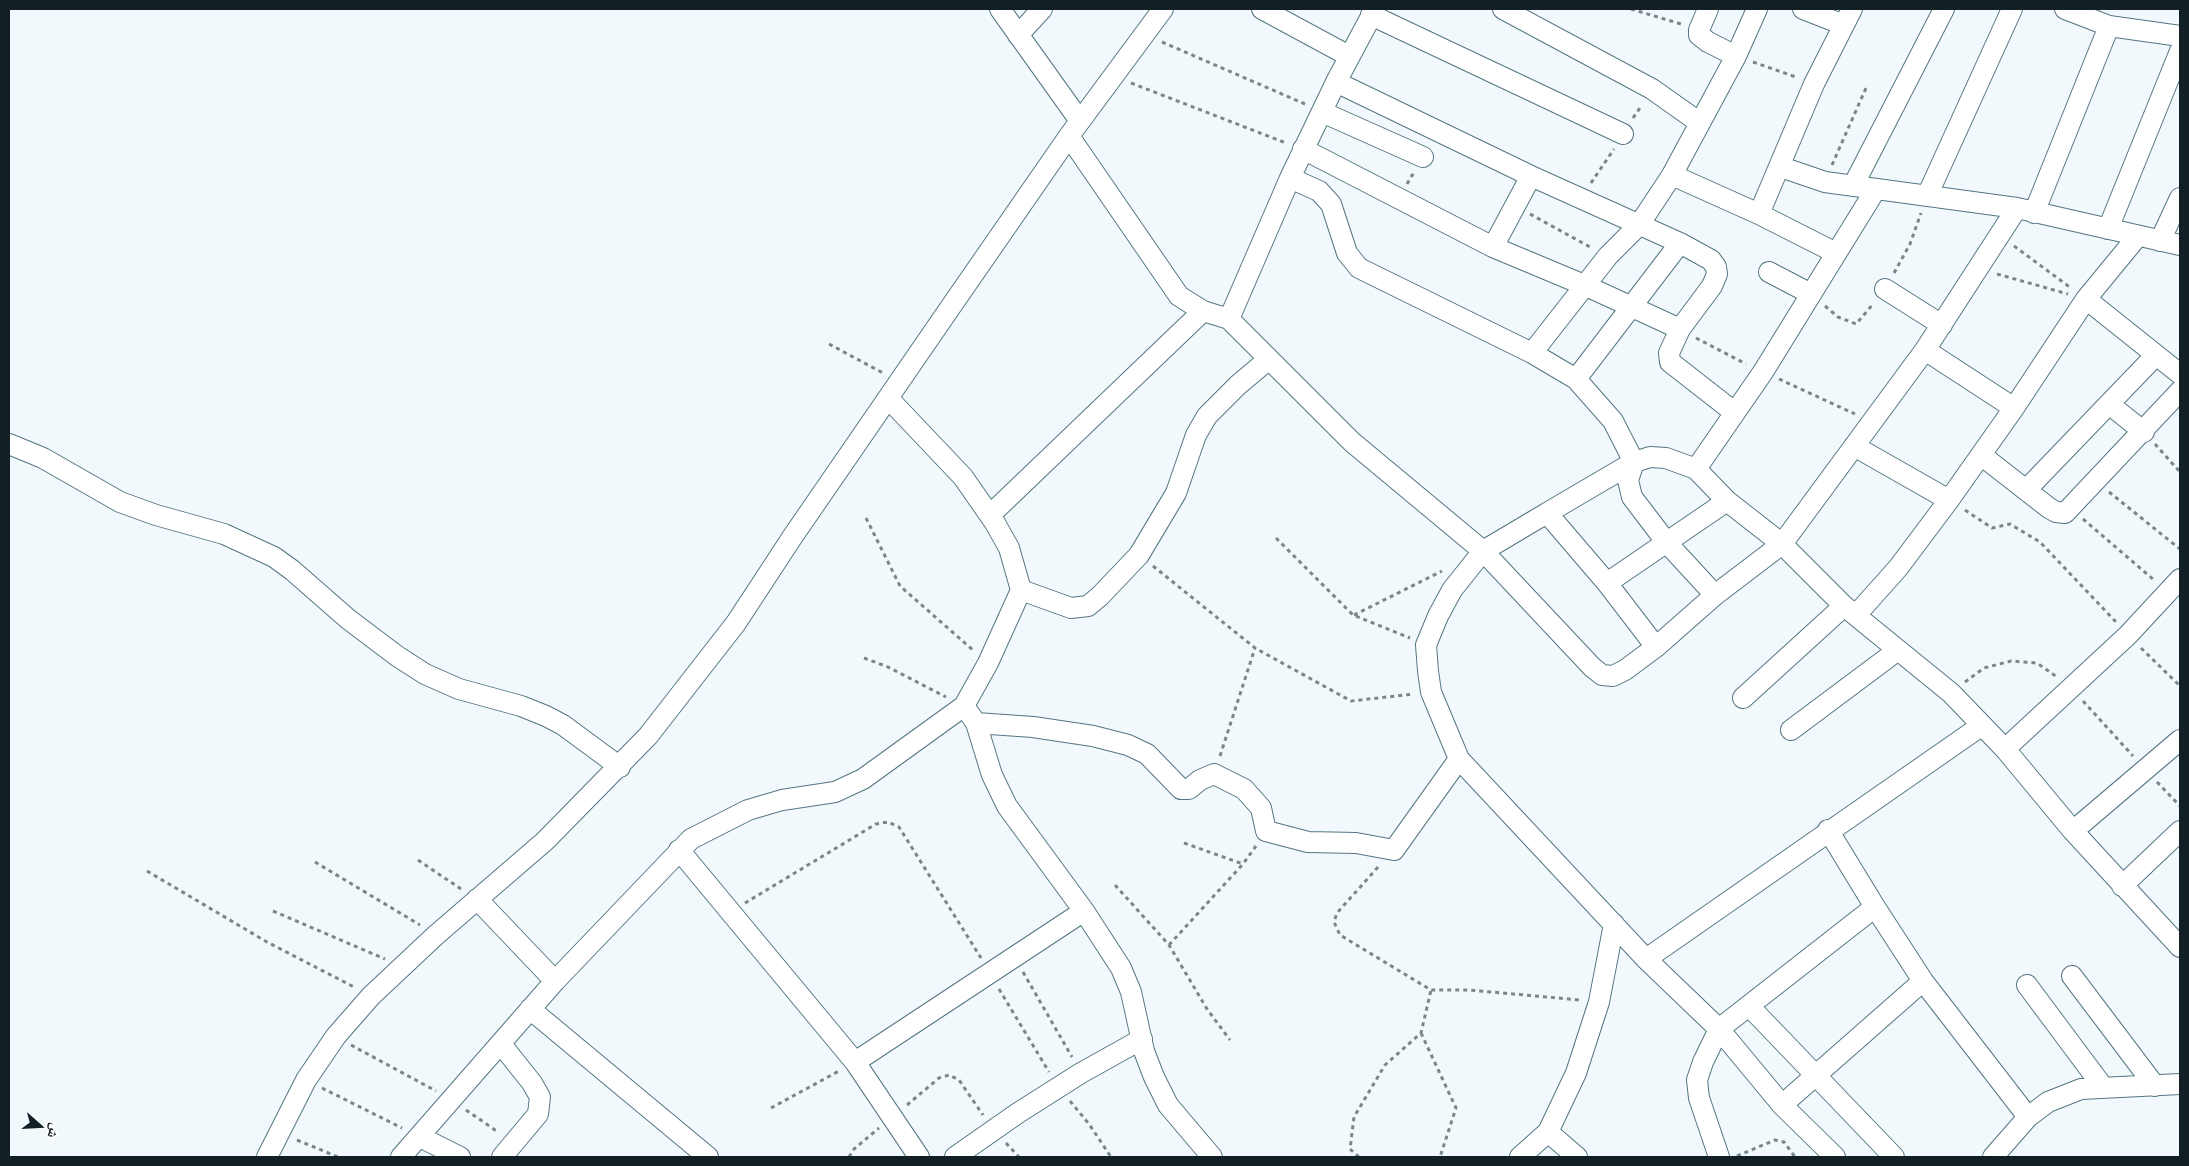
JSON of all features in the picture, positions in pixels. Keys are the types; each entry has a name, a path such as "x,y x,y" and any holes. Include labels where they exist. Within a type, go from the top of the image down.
{"street":[{"path":"1000,9 1018,35 1074,129 1179,296 1203,311 1230,319 1352,442 1483,551 1592,667 1602,675 1613,676 1625,670 1656,647 1714,595 1782,544 1925,350 1978,268 2000,238 2026,210 2109,26"},
{"path":"1018,35 1042,9"},
{"path":"1262,9 1349,56"},
{"path":"1503,9 1652,89 1700,123"},
{"path":"1708,9 1699,30 1702,39 1736,56"},
{"path":"1532,353 1608,256 1639,225 1672,175 1736,56 1757,9"},
{"path":"1759,214 1781,167 1814,84 1848,17 1803,9"},
{"path":"1853,186 1944,9"},
{"path":"1928,196 2012,9"},
{"path":"2065,9 2109,26 2180,36"},
{"path":"267,1157 306,1080 336,1036 371,996 436,935 545,841 620,767 648,736 736,623 793,536 1074,129 1114,77 1158,10"},
{"path":"1230,319 1303,149 1373,12 1623,134"},
{"path":"2108,229 2180,51"},
{"path":"1336,82 1531,176 1680,243 1711,260 1716,267 1717,274 1712,286 1680,329 1669,353 1670,362 1734,412"},
{"path":"1322,112 1423,157"},
{"path":"1303,149 1493,248 1584,285 1680,329"},
{"path":"1781,167 1825,182 2026,210 2180,246"},
{"path":"1672,175 1759,214 1836,253"},
{"path":"1493,248 1531,176"},
{"path":"1290,178 1319,191 1331,204 1347,253 1359,268 1532,353 1576,378 1613,421 1634,462 1628,480 1632,497 1667,543 1714,595"},
{"path":"1696,469 1763,372 1876,189"},
{"path":"2160,241 2180,198"},
{"path":"1743,698 1898,568 2014,408 2086,300 2138,237"},
{"path":"1576,378 1680,243"},
{"path":"1769,272 1811,294"},
{"path":"1885,289 1942,325"},
{"path":"2086,300 2180,374"},
{"path":"990,515 1203,311"},
{"path":"1925,350 2014,408"},
{"path":"2027,489 2156,354"},
{"path":"1021,590 1071,608 1088,606 1139,555 1176,493 1196,435 1207,416 1269,358"},
{"path":"401,1157 555,981 691,839 748,810 782,800 835,792 863,779 964,706 988,663 1021,590 1009,548 990,515 963,477 894,390"},
{"path":"1981,455 2056,512 2065,513 2144,432 2180,391"},
{"path":"2109,404 2144,432"},
{"path":"9,444 43,458 120,502 156,515 224,534 274,557 397,656 425,674 459,689 521,706 546,716 620,767"},
{"path":"1854,446 1949,500"},
{"path":"1835,1157 1782,1105 1719,1029 1646,959 1459,759 1431,692 1426,645 1438,616 1452,590 1483,551 1634,462 1650,458 1666,458 1696,469 1727,501 1782,544 1850,610 1951,693 2005,749 2073,831 2180,947"},
{"path":"1607,583 1727,501"},
{"path":"1546,513 1607,583 1656,647"},
{"path":"2005,749 2128,635 2174,585"},
{"path":"1791,730 1898,650"},
{"path":"964,706 976,723 992,775 1007,806 1084,911 1121,968 1131,992 1142,1040 1154,1077 1168,1105 1212,1157"},
{"path":"976,723 1033,727 1093,736 1128,745 1147,754 1181,789 1189,789 1200,780 1214,774 1244,790 1261,808 1266,831 1308,842 1356,843 1394,850 1459,759"},
{"path":"1646,959 1828,830 1981,726"},
{"path":"2073,831 2180,740"},
{"path":"1828,830 1923,981 2028,1116"},
{"path":"2122,886 2180,831"},
{"path":"679,850 855,1062 919,1157"},
{"path":"477,899 555,981"},
{"path":"1719,1157 1699,1098 1697,1080 1703,1062 1719,1029 1750,1007 1875,907"},
{"path":"855,1062 1084,911"},
{"path":"1520,1157 1548,1132 1576,1072 1599,1002 1614,924"},
{"path":"2072,976 2155,1086"},
{"path":"1782,1105 1923,981"},
{"path":"2027,986 2103,1087"},
{"path":"1750,1007 1815,1077 1894,1157"},
{"path":"530,1009 708,1157"},
{"path":"955,1157 1081,1073 1142,1040"},
{"path":"500,1044 532,1083 540,1097 538,1114 508,1151"},
{"path":"1993,1157 2028,1116 2048,1102 2081,1089 2180,1084"},
{"path":"1548,1132 1577,1157"},
{"path":"420,1137 460,1157"}],"path":[{"path":"1631,9 1699,30"},
{"path":"1143,33 1322,112"},
{"path":"1736,56 1814,84"},
{"path":"1114,77 1303,149"},
{"path":"1825,182 1866,88"},
{"path":"1581,198 1652,89"},
{"path":"1398,199 1423,157"},
{"path":"1811,294 1838,316 1856,324 1885,289 1910,244 1928,196"},
{"path":"1515,205 1608,256"},
{"path":"2000,238 2026,254 2086,300"},
{"path":"1978,268 2086,300"},
{"path":"1680,329 1763,372 1872,422"},
{"path":"829,344 894,390"},
{"path":"2144,432 2180,472"},
{"path":"2096,482 2180,549"},
{"path":"1949,500 1992,528 2010,524 2040,542 2128,635 2180,686"},
{"path":"2071,508 2174,585"},
{"path":"866,518 900,586 988,663"},
{"path":"1276,538 1354,615 1426,645"},
{"path":"1139,555 1255,648 1351,701 1431,692"},
{"path":"1354,615 1448,568"},
{"path":"1214,774 1255,648"},
{"path":"864,658 888,667 964,706"},
{"path":"1984,668 2011,661 2037,663 2071,687 2180,806"},
{"path":"729,912 876,824 888,822 899,827 1058,1088 1089,1124 1111,1157"},
{"path":"1169,945 1243,864 1184,843"},
{"path":"1394,850 1337,913 1334,922 1340,935 1431,990 1469,990 1599,1002"},
{"path":"418,860 477,899"},
{"path":"315,862 436,935"},
{"path":"147,871 267,942 371,996"},
{"path":"1115,885 1169,945 1207,1009 1230,1040"},
{"path":"273,911 402,966"},
{"path":"1015,958 1081,1073"},
{"path":"1359,1157 1350,1149 1354,1118 1384,1065 1421,1033 1431,990"},
{"path":"1421,1033 1456,1108 1440,1157"},
{"path":"336,1036 451,1099 508,1151"},
{"path":"770,1108 855,1062"},
{"path":"849,1157 854,1149 939,1078 949,1075 960,1080 994,1130"},
{"path":"306,1080 420,1137"},
{"path":"278,1133 338,1157"},
{"path":"1734,1157 1775,1140 1784,1142 1795,1157"}]}
